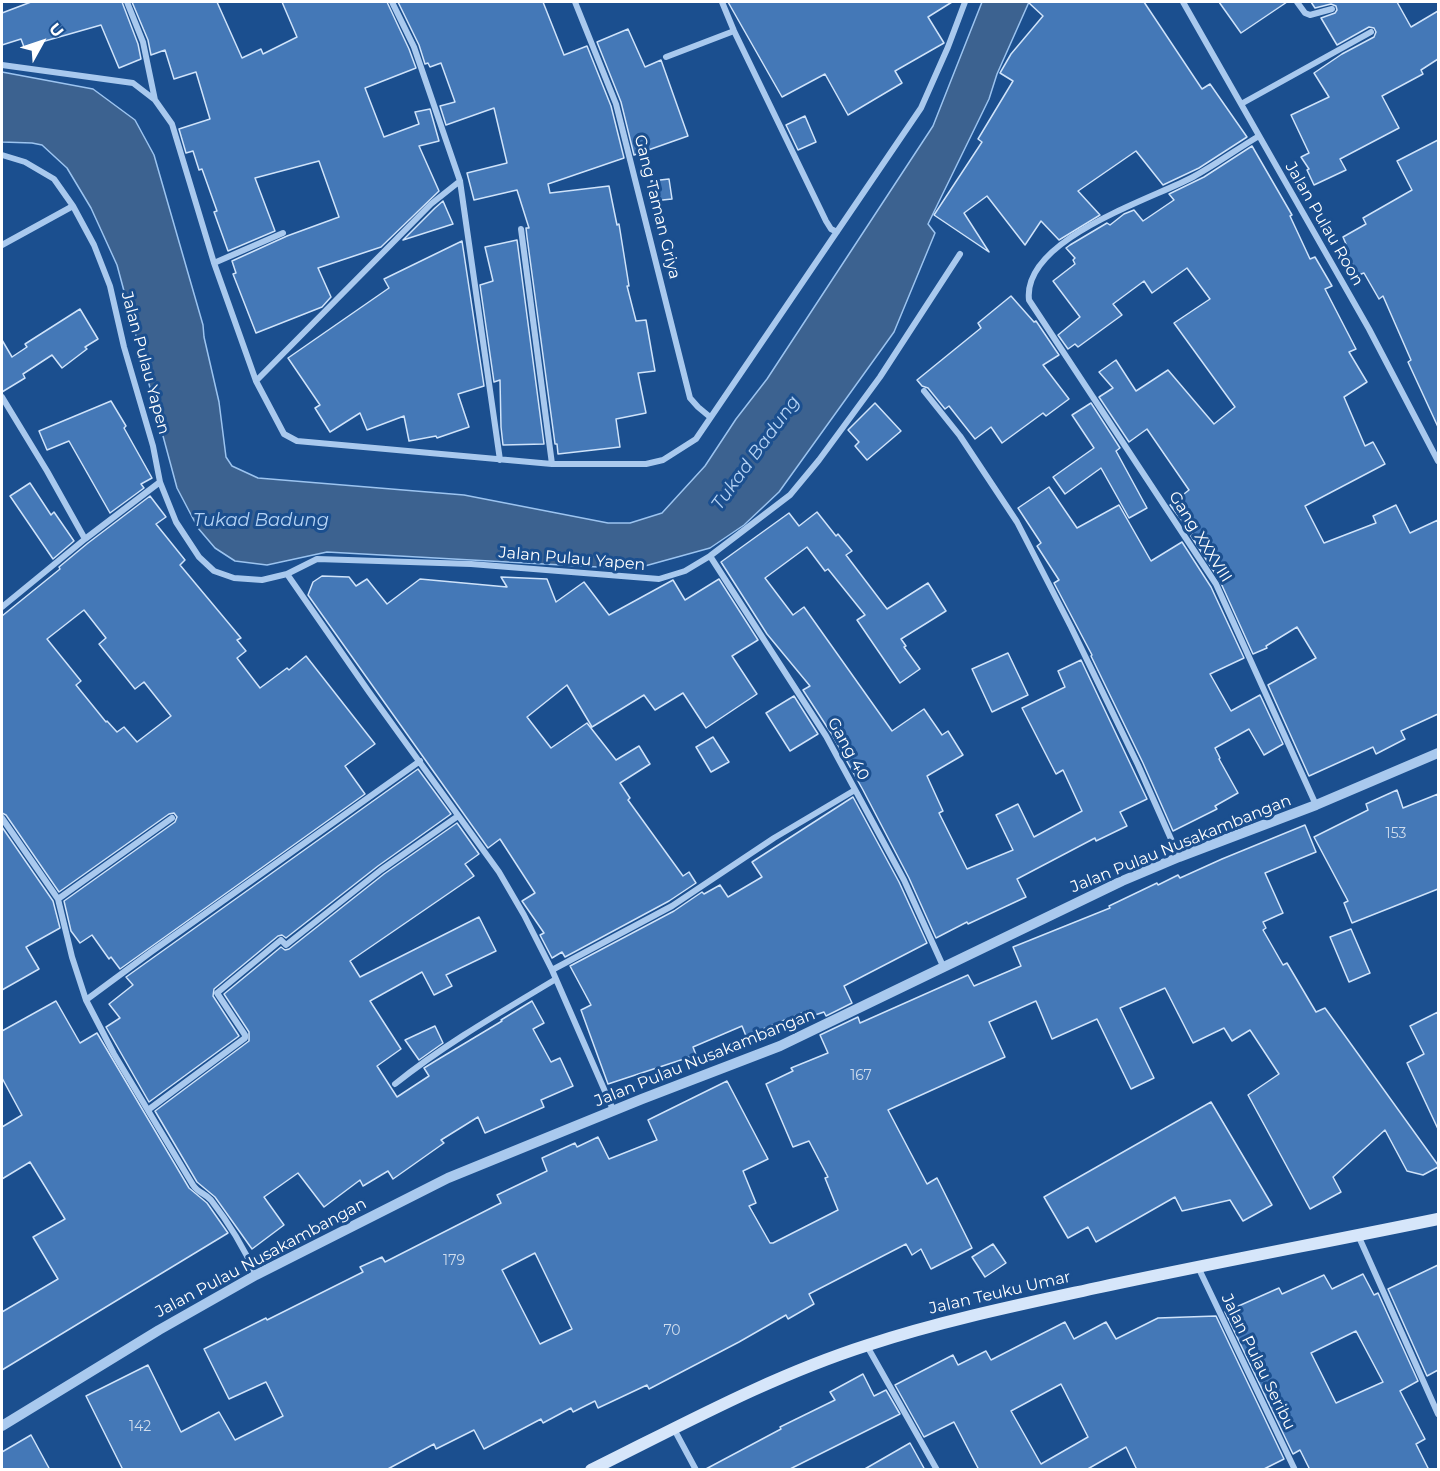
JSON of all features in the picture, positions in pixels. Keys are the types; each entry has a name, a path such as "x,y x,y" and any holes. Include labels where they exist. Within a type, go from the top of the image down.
{"main road":[{"name":"Jalan Teuku Umar","path":"591,1470 753,1389 867,1345 1011,1305 1438,1219"}],"street":[{"path":"127,2 143,42 155,100"},
{"path":"392,2 414,47 460,181 500,460"},
{"name":"Gang Taman Griya","path":"574,2 616,104 690,398 710,417"},
{"path":"722,2 826,221 831,229 837,232"},
{"path":"2,65 133,83 155,100 172,124 214,263 256,381 284,434 297,441 500,460 552,464 646,464 663,460 696,439 921,108 965,2"},
{"name":"Jalan Pulau Roon","path":"1184,2 1369,329 1438,461"},
{"path":"1297,2 1305,13 1310,15 1332,9"},
{"path":"666,57 734,31"},
{"path":"1241,104 1371,32"},
{"name":"Gang XXXVIII","path":"1259,136 1193,177 1122,208 1053,251 1041,263 1028,289 1029,300 1216,584 1316,805"},
{"name":"Jalan Pulau Yapen","path":"2,155 25,162 54,179 73,206 94,245 110,286 124,347 153,446 160,482 176,522 199,557 214,571 234,578 262,580 287,574 317,558 471,564 659,579 685,571 711,555 790,495 819,460 880,377 960,254"},
{"path":"256,381 430,204 460,181"},
{"path":"2,245 73,206"},
{"path":"521,229 552,464"},
{"path":"214,263 283,233"},
{"path":"924,391 960,436 1017,522 1138,765 1179,857"},
{"path":"2,397 85,539"},
{"path":"2,607 85,539 160,482"},
{"name":"Gang 40","path":"711,555 826,736 904,880 943,966"},
{"path":"287,574 369,692 500,872 552,970 614,1112"},
{"name":"Jalan Pulau Nusakambangan","path":"2,1426 159,1330 255,1275 448,1178 780,1046 1122,881 1316,805 1438,753"},
{"path":"86,1000 420,761"},
{"path":"552,970 672,906 774,838 855,790"},
{"path":"148,1110 245,1038 217,993 281,940 286,945 381,870 458,816"},
{"path":"2,818 58,899 72,957 86,1000 114,1054 197,1192 209,1198 237,1237 255,1275"},
{"path":"58,899 172,818"},
{"path":"395,1084 425,1060 457,1039 556,979"},
{"path":"1358,1235 1438,1414"},
{"name":"Jalan Pulau Seribu","path":"1197,1266 1295,1470"},
{"path":"867,1345 937,1470"},
{"path":"674,1429 696,1470"}],"water":[{"name":"Tukad Badung","path":"982,2 1029,2 997,74 989,99 928,224 935,233 894,332 779,492 744,525 710,548 634,569 327,552 267,565 235,561 215,548 198,528 177,488 117,265 91,208 67,168 42,145 2,142 2,72 93,89 135,120 154,155 203,325 219,402 226,457 232,466 258,478 464,495 608,523 630,523 662,513 705,466 736,419 767,379 933,126"}],"building":[{"path":"31,2 122,2 138,44 141,59 119,68 101,25 24,47 21,39 2,45 2,13"},
{"path":"132,2 217,2 242,58 261,49 263,54 297,37 282,2 387,2 416,68 365,88 384,137 419,124 415,112 430,109 439,141 419,146 439,191 381,247 318,268 331,297 322,307 256,333 233,274 236,273 232,261 287,236 339,217 319,161 255,178 275,231 228,251 202,169 199,170 193,151 186,153 179,129 210,119 196,72 174,79 165,50 151,55 148,40"},
{"path":"398,2 543,2 564,55 587,46 611,106 624,158 548,184 550,193 609,186 617,225 619,224 629,286 627,286 636,321 646,320 655,371 638,373 646,413 616,419 620,447 558,454 527,237 526,228 529,228 517,190 474,200 467,173 507,163 494,108 446,125 440,106 455,102 441,63 430,67 428,63 425,64 419,45"},
{"path":"728,2 952,2 928,17 944,43 895,71 902,83 848,115 825,74 782,97"},
{"path":"1028,2 1144,2 1202,89 1210,84 1247,137 1199,168 1163,185 1136,151 1078,191 1100,215 1059,240 1041,221 1025,245 987,196 964,213 989,252 934,215 982,142 978,139 1013,81 1000,73 1011,54 1043,16"},
{"path":"1219,2 1287,2 1241,33"},
{"path":"1311,2 1397,2 1411,27 1438,11 1438,59 1421,70 1423,74 1382,96 1399,128 1340,159 1346,170 1314,185 1307,170 1309,169 1301,157 1309,153 1291,115 1329,97 1314,73 1342,54 1374,37 1376,32 1374,28 1369,27 1337,45 1321,18 1335,13 1336,6 1331,4 1315,8"},
{"path":"628,29 645,67 661,60 688,136 634,155 621,102 597,42"},
{"path":"805,116 816,142 798,150 786,125"},
{"path":"1438,140 1438,427 1408,362 1411,360 1383,296 1379,299 1364,273 1358,275 1343,245 1346,244 1343,237 1366,224 1363,218 1412,190 1397,161"},
{"path":"1252,146 1292,215 1290,216 1310,259 1315,257 1332,286 1325,289 1356,349 1349,352 1367,382 1344,397 1365,446 1373,442 1385,464 1305,506 1324,543 1376,523 1373,516 1396,505 1410,533 1438,520 1438,714 1401,731 1405,739 1376,754 1373,747 1309,776 1268,685 1316,658 1297,627 1266,646 1267,648 1253,654 1220,581 1191,536 1193,535 1170,505 1189,490 1147,429 1129,442 1099,397 1113,388 1099,372 1116,360 1136,391 1168,370 1214,424 1235,407 1174,323 1210,299 1187,268 1152,293 1144,281 1113,304 1122,315 1078,347 1075,344 1068,349 1058,335 1080,317 1053,281 1075,264 1073,260 1075,258 1066,248 1070,245 1134,210 1143,221 1174,200 1169,194 1204,177"},
{"path":"669,179 672,199 653,201 651,181"},
{"path":"443,201 453,224 403,240 435,208"},
{"path":"517,240 544,444 503,445 500,380 494,382 480,285 493,281 485,247"},
{"path":"462,241 484,386 458,394 469,427 437,438 436,436 409,441 404,416 367,430 360,413 330,432 315,408 320,405 288,358 389,288 384,279"},
{"path":"1011,296 1034,322 1036,321 1059,355 1043,365 1069,399 1046,416 1043,413 1002,443 991,427 975,439 949,406 945,409 928,388 922,386 917,380 981,328 978,323"},
{"path":"80,309 98,339 85,347 87,349 62,368 52,355 23,374 25,378 2,392 2,340 12,357 27,347 25,344"},
{"path":"111,401 152,478 141,484 144,488 110,513 69,441 47,450 39,431"},
{"path":"875,403 901,431 867,460 855,446 859,442 848,430"},
{"path":"1091,403 1120,448 1116,451 1147,508 1129,518 1101,468 1065,494 1053,477 1094,448 1072,415"},
{"path":"30,483 51,515 54,512 74,541 53,559 10,496"},
{"path":"1049,487 1077,528 1119,505 1151,561 1182,542 1211,587 1244,658 1210,674 1231,711 1260,695 1283,744 1264,755 1249,729 1215,748 1238,793 1215,806 1217,809 1173,831 1092,655 1054,583 1059,580 1037,546 1041,543 1018,508"},
{"path":"150,496 166,517 156,524 185,560 180,565 241,638 237,640 246,651 237,658 260,688 306,656 375,744 345,766 365,794 120,969 111,957 109,959 92,935 80,943 71,931 64,901 175,822 177,817 174,813 169,814 59,892 6,815 2,813 2,616 88,543","holes":["84,610 106,638 99,644 135,689 144,682 171,716 137,742 124,727 117,732 106,722 76,685 81,681 47,639"]},
{"path":"817,512 836,536 838,534 852,551 846,555 887,609 928,583 946,611 901,639 920,669 900,683 857,620 865,615 828,569 825,571 807,547 765,578 793,615 804,607 892,731 924,709 942,735 948,731 963,755 927,776 943,811 939,813 967,869 1013,850 996,815 1018,804 1034,837 1082,811 1063,770 1056,774 1022,708 1065,687 1058,671 1081,660 1147,799 1120,812 1127,826 1096,841 1095,838 1017,879 1026,897 936,938 909,878 863,790 831,733 803,690 810,686 767,634 721,562 789,513 799,526"},
{"path":"322,576 349,577 356,586 367,579 387,604 420,579 507,587 501,577 547,579 556,602 584,582 609,615 673,580 685,600 719,579 758,640 732,656 757,694 706,728 683,693 655,710 644,695 592,727 567,685 527,717 551,748 587,723 616,760 639,746 650,764 620,783 630,798 628,800 683,876 689,872 696,883 669,901 565,957 562,952 552,958 540,935 544,933 522,901 535,893 500,839 488,848 308,595 313,582"},
{"path":"1008,653 1028,695 992,712 972,669"},
{"path":"794,696 818,734 790,751 766,713"},
{"path":"713,737 729,762 711,772 696,747"},
{"path":"418,769 451,814 378,866 286,938 282,935 278,936 214,989 213,996 239,1036 149,1102 106,1027 120,1018 109,1004 133,985 126,977"},
{"path":"1397,790 1403,808 1438,794 1438,889 1352,923 1344,903 1348,901 1314,837 1368,810 1366,804"},
{"path":"853,797 899,882 927,943 844,986 852,1003 826,1016 824,1012 812,1016 809,1010 746,1036 742,1026 693,1047 696,1055 608,1084 581,1010 591,1005 570,966 674,911 702,892 704,894 720,885 728,897 762,877 752,862"},
{"path":"457,823 479,854 465,864 474,876 350,961 360,977 479,917 496,951 446,975 452,986 434,995 422,972 370,1001 401,1049 377,1066 397,1097 429,1076 424,1068 532,1001 544,1023 533,1029 551,1062 560,1058 573,1086 541,1100 544,1107 485,1133 478,1117 441,1140 444,1143 393,1179 388,1171 363,1186 360,1180 324,1207 298,1173 264,1197 284,1225 252,1249 215,1197 197,1182 155,1111 249,1041 249,1032 224,994 281,947 285,950 289,949 384,874"},
{"path":"1305,825 1316,852 1265,873 1283,913 1263,922 1266,928 1263,930 1283,965 1287,963 1316,1012 1325,1008 1438,1167 1423,1175 1407,1171 1385,1130 1333,1177 1341,1192 1310,1209 1248,1095 1279,1074 1250,1030 1232,1041 1224,1028 1193,1043 1165,988 1120,1008 1154,1078 1131,1089 1097,1019 1052,1039 1036,1001 989,1022 1005,1057 888,1110 927,1184 937,1178 972,1248 931,1269 921,1249 912,1255 906,1244 809,1294 814,1304 788,1319 786,1315 649,1389 647,1385 598,1408 595,1401 573,1412 571,1408 543,1423 541,1419 484,1449 474,1430 436,1449 434,1444 386,1470 123,1470 86,1396 148,1365 181,1432 219,1412 235,1440 283,1416 266,1382 229,1399 204,1349 363,1272 360,1267 382,1257 385,1262 501,1203 497,1195 547,1171 542,1158 575,1143 577,1147 598,1137 609,1159 657,1140 648,1120 727,1081 768,1159 743,1171 756,1203 749,1206 770,1243 838,1210 825,1178 828,1177 809,1141 793,1147 766,1084 793,1071 791,1068 828,1053 820,1035 858,1017 860,1023 968,975 974,986 1021,966 1013,947 1110,908 1109,906 1157,883 1158,885 1178,875 1180,878","holes":["535,1253 572,1329 540,1344 502,1270"]},
{"path":"2,827 53,901 60,928 26,947 39,969 2,990"},
{"path":"1351,929 1370,973 1349,982 1330,937"},
{"path":"56,1001 80,1043 97,1033 189,1188 207,1203 228,1233 2,1370 2,1312 58,1279 33,1237 65,1219 30,1162 2,1179 2,1127 22,1115 2,1078 2,1031"},
{"path":"1438,1012 1438,1129 1407,1063 1424,1054 1410,1026"},
{"path":"435,1026 443,1043 419,1060 405,1040"},
{"path":"1211,1102 1272,1205 1243,1221 1230,1200 1182,1211 1175,1197 1096,1242 1088,1227 1068,1238 1044,1197"},
{"path":"993,1244 1006,1263 985,1277 972,1257"},
{"path":"1438,1265 1438,1370 1427,1376 1388,1289"},
{"path":"1363,1274 1374,1295 1378,1293 1418,1381 1400,1391 1425,1439 1416,1444 1429,1470 1310,1470 1300,1450 1293,1454 1225,1312 1279,1288 1282,1294 1324,1275 1332,1289","holes":["1356,1331 1383,1382 1336,1403 1311,1353"]},
{"path":"1216,1316 1284,1459 1262,1470 1137,1470 1126,1447 1086,1470 979,1470 954,1422 924,1437 895,1385 953,1355 958,1365 986,1351 991,1360 1065,1322 1074,1339 1106,1322 1116,1339 1158,1318","holes":["1061,1384 1088,1437 1041,1464 1011,1411"]},
{"path":"863,1374 874,1396 886,1390 900,1414 788,1470 704,1470 781,1429 780,1427 835,1400 830,1392"},
{"path":"31,1435 50,1470 2,1470 2,1452"},
{"path":"910,1443 925,1470 863,1470"}]}
